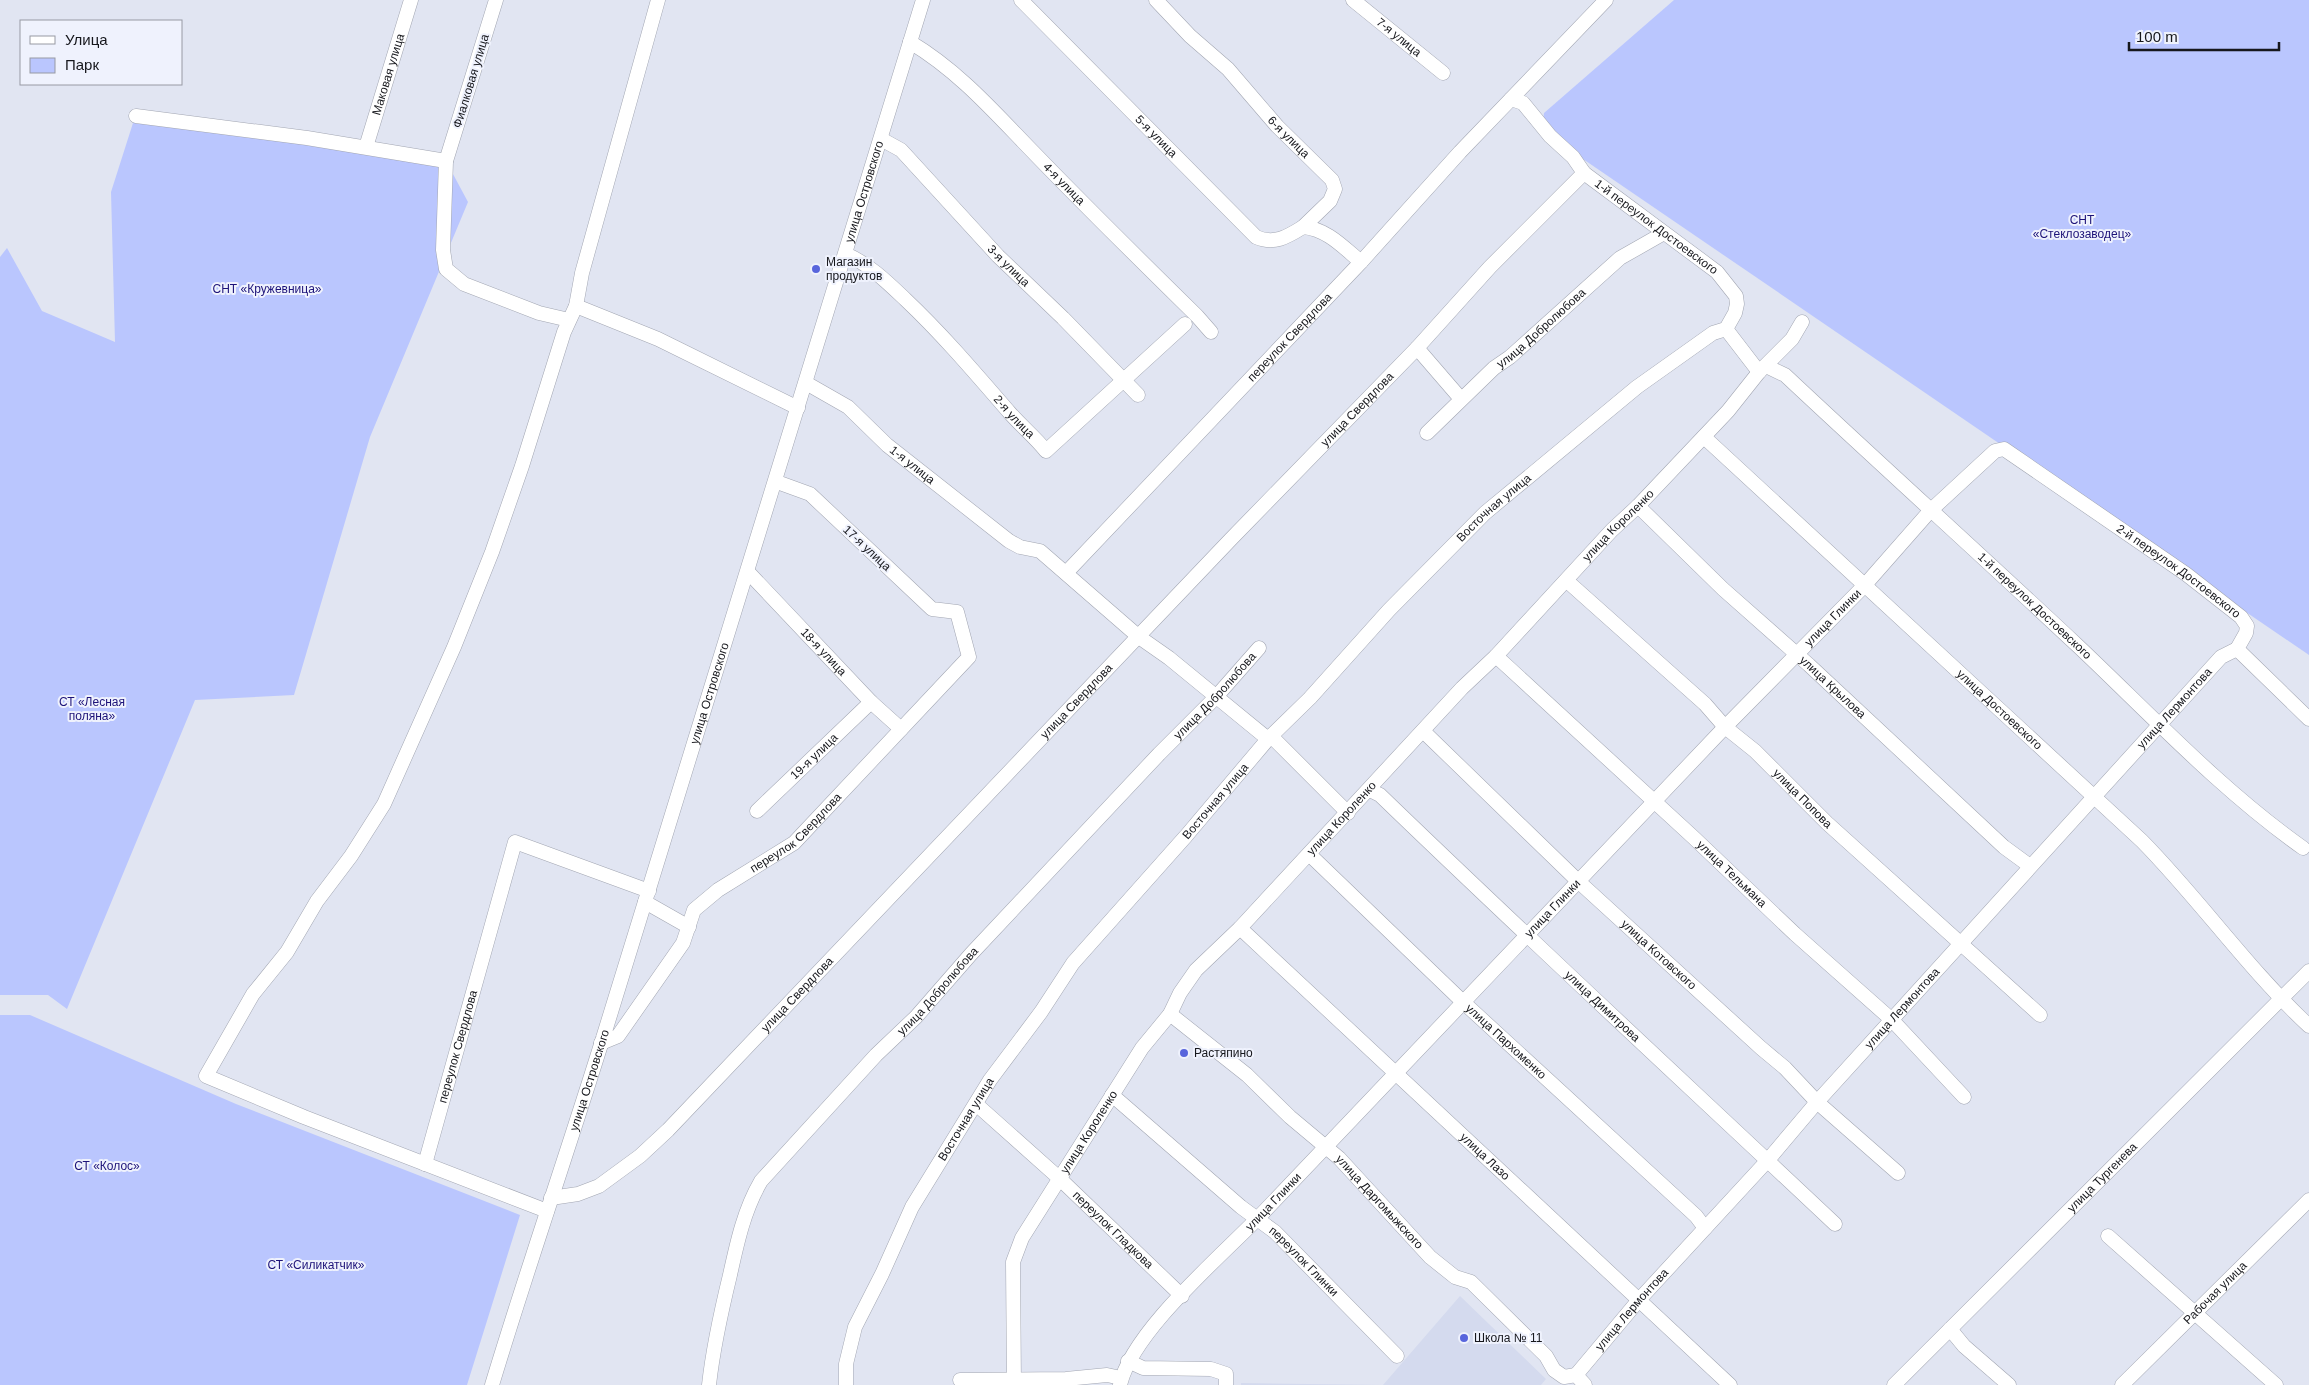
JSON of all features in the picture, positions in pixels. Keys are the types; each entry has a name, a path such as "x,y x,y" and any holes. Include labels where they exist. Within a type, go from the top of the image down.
{"street":[{"name":"Маковая улица","path":"366,147 411,0"},
{"name":"Фиалковая улица","path":"496,0 446,161 443,250 446,270 464,284 539,313 569,320"},
{"path":"549,1204 425,1164 304,1118 206,1076 253,994 287,952 317,901 351,856 384,804 454,647 492,552 522,466 564,332 576,306 582,274 658,0"},
{"name":"улица Островского","path":"492,1385 777,482 923,0"},
{"name":"5-я улица","path":"1021,0 1256,236 1263,240 1278,240 1303,227"},
{"name":"6-я улица","path":"1156,0 1190,36 1228,69 1278,126 1332,180 1335,189 1330,201 1303,227"},
{"name":"7-я улица","path":"1353,0 1443,73"},
{"name":"переулок Свердлова","path":"1066,573 1361,262 1460,152 1606,0"},
{"name":"4-я улица","path":"910,42 943,63 980,95 1211,332"},
{"name":"1-й переулок Достоевского","path":"1511,99 1523,103 1550,136 1573,157 1584,173 1717,272 1736,296 1735,313 1726,329 1762,369 1785,375 1930,511 2002,574 2224,784 2303,848"},
{"path":"136,116 366,147 446,161"},
{"name":"3-я улица","path":"880,139 901,150 998,256 1138,395"},
{"name":"улица Свердлова","path":"549,1204 599,1186 640,1156 668,1130 1231,539 1417,348 1490,267 1584,173"},
{"path":"1303,227 1312,228 1328,235 1361,262"},
{"name":"улица Добролюбова","path":"1427,433 1461,399 1620,258 1664,233"},
{"name":"2-я улица","path":"846,254 864,262 914,308 983,379 1011,414 1046,451 1184,324"},
{"path":"576,306 658,338 798,408"},
{"name":"улица Короленко","path":"1014,1382 1014,1262 1022,1238 1142,1048 1170,1014 1180,993 1196,970 1240,928 1370,790 1378,778 1567,581 1612,530 1638,506 1728,411 1762,369 1792,339 1802,322"},
{"name":"Восточная улица","path":"846,1385 846,1364 855,1327 882,1274 912,1207 1009,1052 1041,1012 1073,963 1186,836 1269,738 1310,698 1389,610 1485,513 1638,387 1713,333 1726,329"},
{"path":"1417,348 1461,399"},
{"name":"1-я улица","path":"806,383 848,408 887,445 989,526 1020,547 1040,551 1139,637 1176,664 1215,698 1269,738 1348,813"},
{"name":"улица Достоевского","path":"1704,436 2168,867 2280,999 2309,1026"},
{"name":"улица Глинки","path":"1120,1381 1128,1361 1148,1332 1182,1296 1726,727 1864,586 1930,511 1995,451 2004,449"},
{"name":"2-й переулок Достоевского","path":"2004,449 2186,574 2242,617 2247,626 2246,633 2237,649"},
{"name":"17-я улица","path":"777,482 810,494 932,609 956,612"},
{"name":"улица Крылова","path":"1638,506 1724,589 2004,847 2030,866"},
{"name":"18-я улица","path":"748,572 871,702 901,729"},
{"name":"улица Попова","path":"1567,581 1705,704 1726,727 1755,751 1827,823 2040,1015"},
{"name":"переулок Свердлова","path":"601,1043 618,1036 683,943 694,910 718,890 794,843 969,657 956,612"},
{"name":"улица Добролюбова","path":"709,1385 718,1325 740,1233 750,1202 761,1181 876,1055 916,1016 1057,862 1215,698 1259,648"},
{"path":"2237,649 2309,719"},
{"name":"улица Лермонтова","path":"1581,1380 1638,1301 1768,1160 1817,1102 2160,723 2221,657 2237,649"},
{"name":"улица Тельмана","path":"1496,656 1892,1020 1964,1097"},
{"name":"19-я улица","path":"757,811 871,702"},
{"name":"улица Котовского","path":"1423,731 1579,882 1785,1068 1817,1102 1898,1173"},
{"name":"улица Димитрова","path":"1370,790 1380,795 1526,936 1768,1160 1834,1224"},
{"name":"переулок Свердлова","path":"425,1164 515,842 647,897"},
{"name":"улица Пархоменко","path":"1309,854 1463,1002 1696,1216 1705,1228"},
{"path":"647,897 689,927"},
{"name":"улица Лазо","path":"1240,928 1730,1385"},
{"name":"улица Тургенева","path":"1894,1385 2309,971"},
{"name":"улица Даргомыжского","path":"1170,1014 1247,1075 1324,1147 1339,1158 1430,1257 1455,1277 1470,1282 1546,1356 1554,1370 1564,1377 1581,1380"},
{"name":"переулок Глинки","path":"1112,1095 1240,1207 1258,1218 1275,1232 1397,1356"},
{"name":"переулок Гладкова","path":"976,1104 1059,1178 1182,1296"},
{"name":"Рабочая улица","path":"2122,1385 2309,1200"},
{"path":"2108,1236 2276,1385"},
{"path":"1950,1330 1964,1346 2009,1385"},
{"path":"1128,1361 1143,1368 1211,1369 1226,1380"},
{"path":"960,1380 970,1382 1014,1382 1106,1375 1120,1381"}],"shaded area":[{"name":"Школа № 11","path":"1460,1296 1546,1379 1541,1385 1383,1385"},
{"path":"1241,1383 1383,1385 1241,1385"}],"green space":[{"name":"СНТ «Стеклозаводец»","path":"1674,0 2309,0 2309,655 1542,131 1544,113"},
{"path":"133,123 278,137 446,161 468,202 370,437 294,695 195,700 67,1009 48,995 0,995 0,257 7,248 42,311 115,342 111,192"},
{"path":"0,1015 30,1015 236,1104 520,1215 467,1385 0,1385"}],"place":[{"name":"Магазин продуктов","path":"816,269"},
{"name":"Растяпино","path":"1184,1053"},
{"name":"Школа № 11","path":"1464,1338"}],"park label":[{"name":"СНТ «Кружевница»","path":"267,289"},
{"name":"СТ «Лесная поляна»","path":"92,709"},
{"name":"СТ «Колос»","path":"107,1166"},
{"name":"СТ «Силикатчик»","path":"316,1265"}]}
